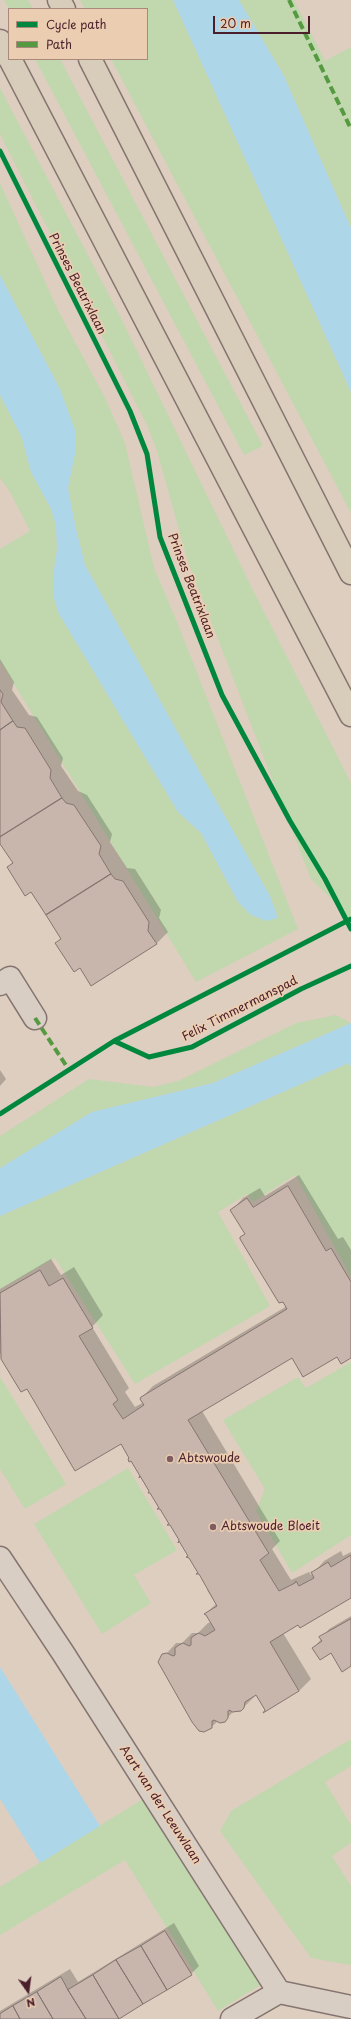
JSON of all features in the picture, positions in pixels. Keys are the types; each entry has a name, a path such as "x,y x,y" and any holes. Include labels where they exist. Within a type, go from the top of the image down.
{"main road":[{"path":"0,41 8,56"},
{"path":"10,60 351,715"},
{"path":"91,60 351,573"}],"street":[{"path":"0,984 10,978 35,1018"},
{"name":"Aart van der Leeuwlaan","path":"0,1558 63,1653 279,1992"},
{"path":"232,2019 279,1992 351,2007"}],"green space":[{"path":"4,0 28,0 32,8 8,8"},
{"path":"80,0 173,0 351,392 351,513 112,60 148,60 148,8 84,8"},
{"path":"239,0 294,0 325,61 351,47 351,228 284,76"},
{"path":"36,60 61,60 263,446 244,455"},
{"path":"0,88 120,316 252,588 351,783 351,929 340,908 311,879 188,562 157,451 147,425 0,134"},
{"path":"0,183 59,312 105,398 125,443 154,568 175,617 298,929 196,982 0,661 0,549 30,531 10,492 0,478 0,395 22,438 31,472 51,509 56,526 57,549 53,576 53,595 59,614 178,812 201,833 238,902 278,917 270,896 85,565 68,488 76,449 60,389 0,275"},
{"path":"336,1015 351,1023 213,1083 92,1112 0,1168 0,1136 89,1079 153,1087 178,1081 296,1023"},
{"path":"349,1063 351,1067 351,1277 295,1175 253,1202 247,1194 218,1212 270,1306 135,1384 55,1258 0,1289 0,1216"},
{"path":"351,1362 351,1535 292,1573 256,1511 265,1489 223,1420 298,1377 306,1388"},
{"path":"0,1377 66,1484 25,1509 0,1469"},
{"path":"128,1468 177,1550 134,1575 151,1603 102,1634 34,1524"},
{"path":"351,1739 351,1766 325,1782 351,1825 351,1843 332,1856 351,1886 351,1965 311,1958 220,1831 231,1811"},
{"path":"143,1799 267,1981 218,2011 125,1860 0,1935 0,1887"}],"water":[{"path":"173,0 239,0 284,76 351,228 351,392"},
{"path":"0,275 60,389 75,430 76,449 68,488 85,565 270,896 278,918 266,921 251,915 238,902 201,833 178,812 59,614 53,595 53,576 57,549 56,526 51,509 31,472 22,438 0,395"},
{"path":"351,1023 351,1067 349,1063 0,1216 0,1168 92,1112 213,1083"},
{"path":"0,1667 100,1826 40,1863 0,1799"}],"building":[{"path":"0,690 3,694 1,702 13,721 0,730"},
{"path":"13,721 17,727 25,728 51,770 50,778 62,798 0,837 0,730"},
{"path":"62,798 66,803 74,805 101,846 99,854 111,874 46,915 31,892 25,896 7,867 13,863 0,844 0,837"},
{"path":"111,874 115,879 123,881 149,922 148,931 157,944 91,986 80,968 74,972 55,943 61,939 46,915"},
{"name":"Abtswoude","path":"288,1186 326,1251 331,1248 351,1282 351,1358 341,1364 337,1357 303,1377 292,1358 188,1420 269,1553 260,1560 279,1591 295,1583 296,1581 299,1586 314,1578 311,1572 328,1562 331,1567 351,1555 351,1598 300,1628 298,1625 270,1642 299,1691 263,1713 265,1710 256,1695 245,1702 244,1708 241,1711 228,1711 228,1718 225,1722 220,1723 214,1720 212,1721 212,1728 204,1732 199,1731 192,1722 158,1662 162,1654 167,1653 173,1656 175,1655 175,1648 179,1645 183,1643 189,1646 191,1645 191,1638 195,1635 199,1633 205,1636 215,1630 204,1614 217,1606 199,1574 196,1574 198,1573 189,1558 186,1557 188,1556 179,1541 178,1543 179,1540 170,1525 167,1525 169,1524 160,1509 157,1509 159,1508 150,1493 148,1493 149,1491 131,1461 129,1462 129,1458 121,1444 75,1471 27,1389 21,1392 1,1359 0,1293 40,1270 49,1286 63,1278 93,1328 79,1336 118,1400 113,1404 123,1419 144,1405 140,1399 141,1397 287,1309 283,1302 279,1303 240,1239 240,1237 245,1234 230,1210 247,1198 253,1207"},
{"path":"351,1619 351,1666 342,1672 331,1653 320,1660 312,1648 322,1641 319,1637"},
{"path":"165,1931 192,1975 167,1990 141,1946"},
{"path":"141,1946 167,1990 143,2004 116,1960"},
{"path":"116,1960 143,2004 119,2019 93,1975"},
{"path":"93,1975 119,2019 86,2019 68,1990"},
{"path":"61,1977 86,2019 53,2019 37,1992"},
{"path":"37,1992 53,2019 20,2019 13,2006"},
{"path":"13,2006 20,2019 0,2019 0,2014"}],"marked path":[{"path":"289,0 351,129"},
{"path":"35,1018 69,1070"}],"cycle path":[{"name":"Prinses Beatrixlaan","path":"0,151 130,411 147,454 160,537 222,695 290,821 325,879 351,929"},
{"path":"0,1114 114,1041 351,919"},
{"name":"Felix Timmermanspad","path":"114,1041 149,1057 192,1047 301,989 351,966"}],"place":[{"name":"Abtswoude","path":"170,1459"},
{"name":"Abtswoude Bloeit","path":"213,1527"}]}
